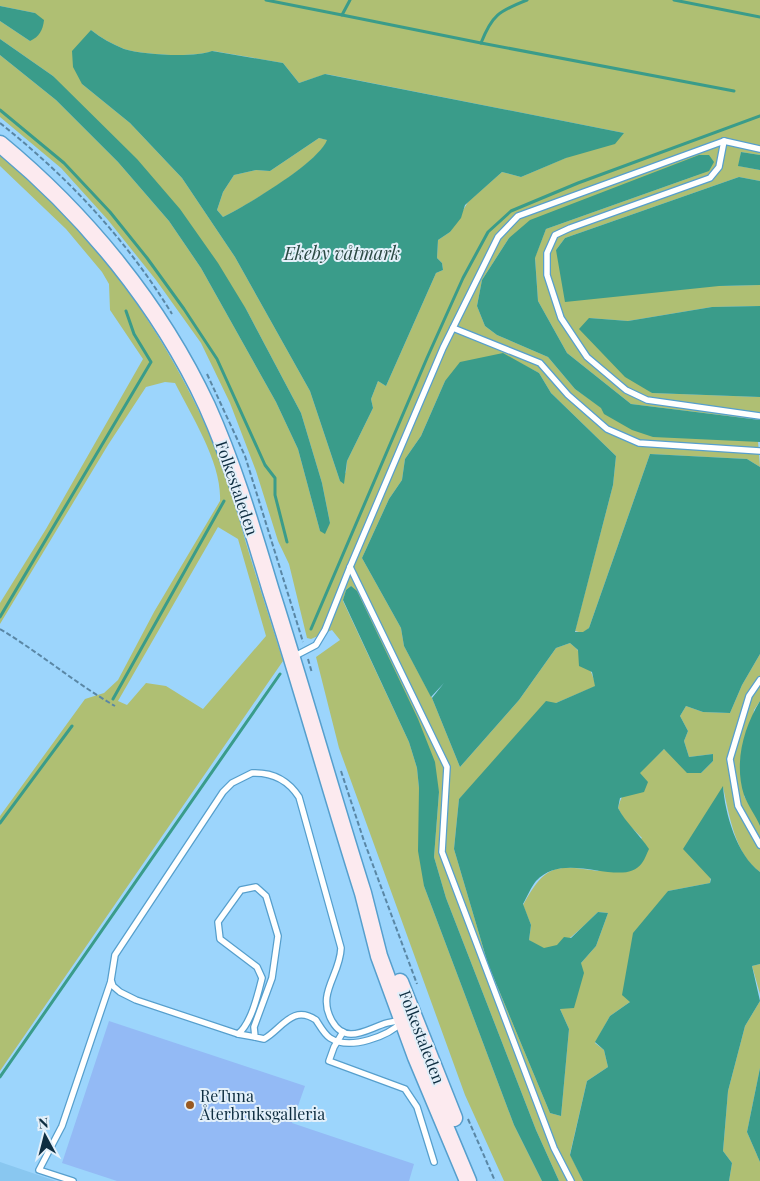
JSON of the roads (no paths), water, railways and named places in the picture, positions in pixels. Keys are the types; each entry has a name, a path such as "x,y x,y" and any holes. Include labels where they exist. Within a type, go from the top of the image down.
{"main road":[{"name":"Folkestaleden","path":"0,144 28,167 99,240 135,287 177,352 206,404 238,483 363,893 379,956 479,1181"},
{"name":"Folkestaleden","path":"408,1019 416,1057 468,1181"}],"lane":[{"path":"292,658 316,645 325,630 453,328 498,237 518,216 724,141 760,149"},
{"path":"724,141 719,167 710,178 555,235 547,253 547,275 561,318 587,357 626,390 647,400 760,416"},
{"path":"453,328 540,363 568,396 608,429 639,443 760,451"},
{"path":"350,568 447,767 442,852 554,1148 571,1181"},
{"path":"760,680 749,696 730,759 738,806 760,845"},
{"path":"73,1181 40,1170 62,1126 111,980 115,955 223,792 232,783 244,776 252,773 269,774 279,777 294,788 300,797 341,948 339,965 325,999 327,1011 335,1026 343,1032 360,1032 389,1021 408,1019"},
{"path":"238,1034 243,1030 248,1019 260,984 260,972 257,967 224,943 218,935 218,922 236,895 246,887 262,890 270,906 278,936 273,971 254,1027 255,1037"},
{"path":"260,972 273,971"},
{"path":"111,980 113,986 120,992 136,1000 238,1034 264,1039 284,1020 297,1015 316,1020 325,1034 337,1042 356,1043 393,1031 408,1019"},
{"path":"343,1032 329,1061 397,1084 410,1094 417,1107 434,1162"}],"water":[{"path":"0,6 35,13 44,20 40,33 30,41 0,21"},
{"name":"Ekeby våtmark","path":"91,30 111,43 133,51 182,55 212,51 283,63 299,83 325,74 624,133 615,144 566,158 521,177 502,172 465,205 461,218 450,232 438,240 437,258 442,263 443,270 436,273 386,386 378,381 371,399 373,408 347,461 344,484 340,481 310,391 235,257 182,178 130,123 82,84 73,67 72,51","holes":["319,138 327,140 310,160 281,183 223,217 217,210 223,192 234,175 256,170 270,171"]},
{"path":"0,39 53,76 137,159 180,209 218,263 246,309 301,413 322,483 330,523 325,534 320,531 298,449 276,402 201,268 169,221 118,162 56,100 0,55"},
{"path":"741,152 760,155 760,170 738,166"},
{"path":"699,155 709,155 714,162 709,171 546,229 535,258 538,301 567,353 631,404 760,420 760,442 653,437 632,430 604,414 601,408 575,389 548,357 497,335 485,326 477,306 482,280 509,238 530,220"},
{"path":"739,177 760,181 760,285 719,286 565,302 556,250 565,238"},
{"path":"760,306 760,397 652,393 625,377 579,329 589,318 628,321 712,307"},
{"path":"503,353 539,373 551,393 616,456 613,485 575,632 583,632 589,628 650,454 747,459 760,467 760,654 742,685 730,713 703,712 686,706 680,716 688,731 684,741 689,757 713,754 713,761 701,773 687,773 664,749 640,773 648,782 644,792 620,798 618,808 649,849 642,863 633,870 622,873 578,868 563,868 548,872 536,881 523,904 531,925 529,940 544,948 557,945 564,937 571,938 598,912 608,913 596,946 581,963 584,973 574,1008 560,1009 569,1029 561,1116 550,1113 488,964 454,849 459,799 546,701 556,703 595,686 592,672 579,666 578,650 570,643 556,648 519,700 460,767 432,698 444,683 431,697 404,646 401,628 362,558 389,499 402,480 405,459 421,436 445,381 460,362"},
{"path":"351,586 357,591 418,719 435,762 439,792 434,857 446,898 536,1130 559,1181 542,1181 514,1125 424,886 418,851 419,788 417,768 409,742 343,600 346,590"},
{"path":"760,701 760,826 744,795 741,783 740,759 749,723"},
{"path":"723,786 726,809 739,845 752,865 760,872 760,964 752,966 760,1001 745,1026 728,1091 723,1151 732,1163 729,1181 583,1181 570,1155 587,1081 608,1067 604,1050 595,1042 610,1016 630,1002 622,995 633,933 668,891 710,883 711,879 683,849"},
{"path":"760,1068 760,1162 747,1132"}],"waterway":[{"path":"266,0 342,15 350,0"},
{"path":"527,0 510,7 498,15 489,26 481,43 734,91"},
{"path":"674,0 760,17"},
{"path":"342,15 481,43"},
{"path":"0,110 64,163 110,212 147,258 184,309 217,359 265,465 275,478 275,495 287,542"},
{"path":"311,629 427,358 463,278 488,232 511,211 578,183 760,116"},
{"path":"0,617 151,362 134,334 126,311"},
{"path":"113,699 224,501"},
{"path":"0,1077 280,674"},
{"path":"0,823 72,726"}],"place":[{"name":"ReTuna Återbruksgalleria","path":"190,1105"}]}
